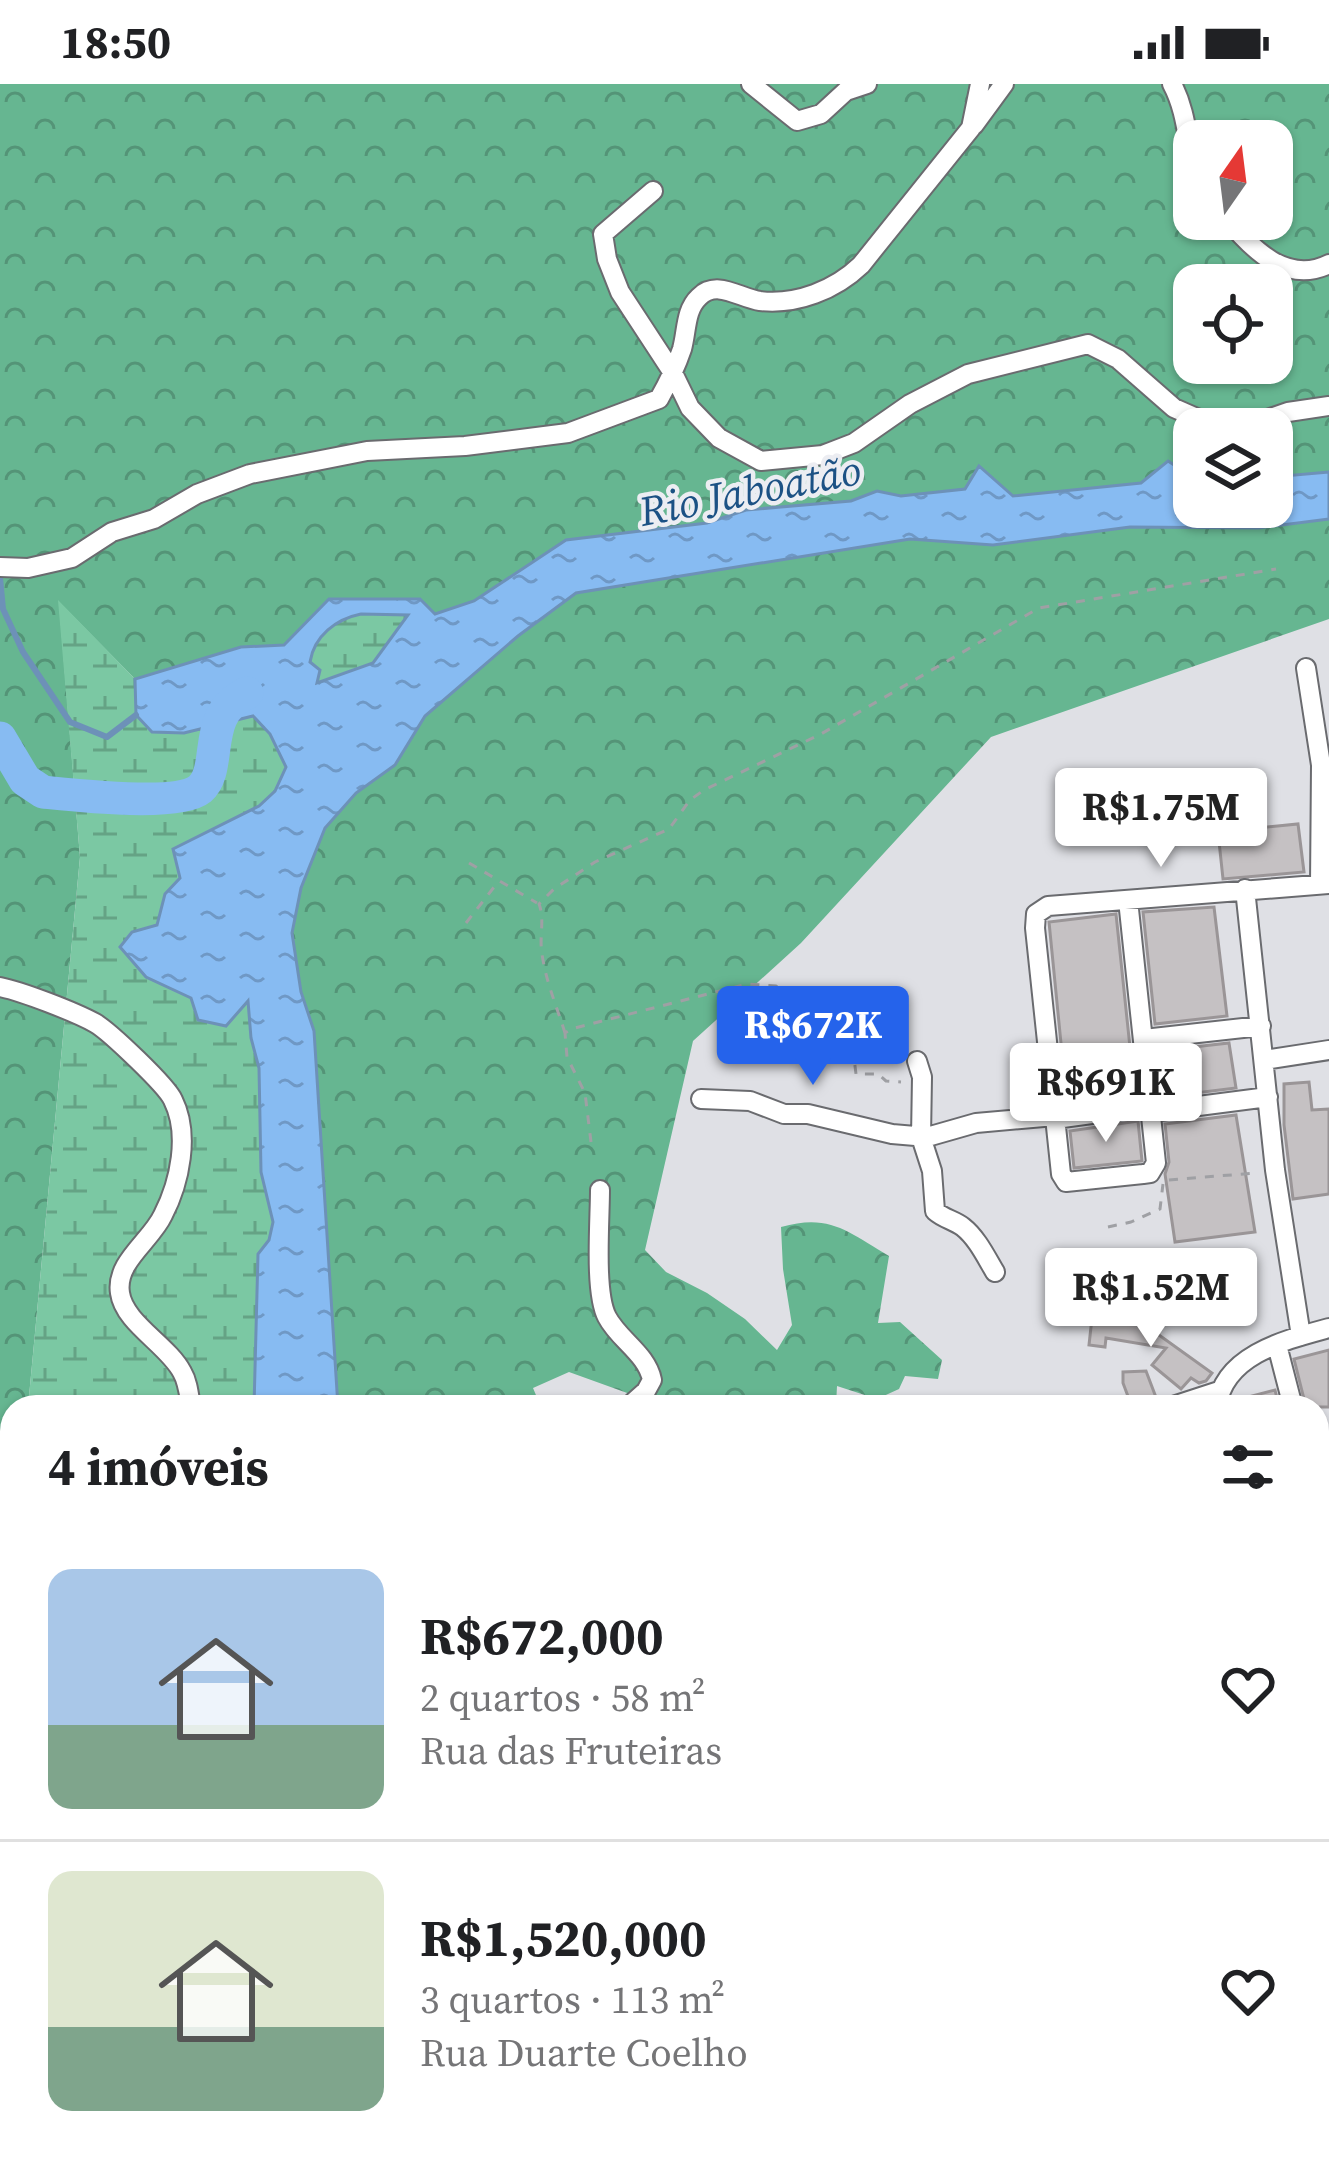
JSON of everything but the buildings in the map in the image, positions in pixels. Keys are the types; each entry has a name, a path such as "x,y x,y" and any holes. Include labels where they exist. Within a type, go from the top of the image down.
{"street":[{"path":"751,84 797,121 821,114 846,91 867,84"},
{"path":"971,128 980,84"},
{"path":"5,567 28,568 72,558 112,532 154,520 196,494 250,474 368,452 568,433 659,399 673,373 693,304 703,292 714,289 758,301 784,301 844,282 1004,84"},
{"path":"1172,84 1185,120"},
{"path":"652,191 603,234 620,292 691,408 719,438 761,461 824,455 968,374 1088,344 1118,359 1174,408 1214,426 1256,423 1329,406"},
{"path":"1245,240 1295,270 1316,270 1329,264"},
{"path":"1128,900 1156,1163 1150,1173 1066,1182 1061,1174 1035,917 1048,906 1325,884 1321,765 1306,668"},
{"path":"1245,889 1275,1170 1301,1336"},
{"path":"0,987 97,1024 172,1095 182,1123 181,1161 164,1214 120,1276 120,1296 143,1329 168,1351 184,1375 188,1395"},
{"path":"1144,1039 1261,1026"},
{"path":"1265,1060 1329,1050"},
{"path":"919,1071 922,1136 932,1171 935,1210 964,1228 994,1272"},
{"path":"701,1099 750,1102 784,1114 808,1114 892,1134 922,1136 976,1123 1268,1097"},
{"path":"600,1190 600,1293 606,1316 650,1369 652,1380 642,1395"},
{"path":"1220,1395 1228,1375 1240,1364 1276,1345 1329,1328"},
{"path":"1276,1345 1291,1395"}],"path":[{"path":"539,904 595,862 669,829 704,790 820,734 1039,608 1276,569"},
{"path":"469,863 539,904 543,911 539,930 546,977 566,1033 567,1057 585,1093 591,1142"},
{"path":"466,923 498,881"},
{"path":"566,1033 747,984 776,986 787,993 796,1024 816,1020 844,1024 851,1034 856,1074 878,1074 897,1083 919,1071"},
{"path":"1108,1227 1160,1210 1163,1180 1275,1170"}],"green space":[{"path":"0,84 1329,84 1329,472 1293,475 1293,408 1173,408 1173,464 1168,461 1141,483 1013,496 965,489 901,496 877,491 851,501 746,510 707,523 566,540 473,601 434,614 420,599 329,599 284,645 241,647 135,679 59,602 80,857 29,1395 0,1395"},
{"path":"1329,519 1329,619 991,737 801,943 693,1041 645,1250 666,1272 745,1319 777,1350 792,1325 781,1227 813,1222 838,1227 889,1256 878,1323 900,1322 942,1360 938,1379 905,1376 899,1389 886,1395 865,1395 837,1386 837,1395 633,1395 569,1372 533,1388 536,1395 337,1395 314,1031 301,992 292,933 301,888 325,828 356,793 395,765 425,716 576,593 910,539 993,545 1130,527 1293,528 1293,524"},
{"path":"58,600 135,679 136,715 184,733 253,716 270,734 287,767 275,791 259,806 173,849 180,878 165,894 157,926 132,932 146,976 191,998 247,999 259,1068 261,1172 273,1222 269,1240 258,1255 254,1395 29,1395 80,857"},
{"path":"361,614 409,614 373,664 316,683 310,663 319,637 335,624"}],"water":[{"path":"1168,461 1173,464 1173,527 1130,527 993,545 910,539 576,593 425,716 395,765 356,793 325,828 301,888 292,933 301,992 314,1031 337,1395 254,1395 258,1254 269,1240 273,1222 261,1172 259,1068 248,1001 226,1026 198,1020 191,998 146,977 120,947 132,932 157,925 165,894 180,878 173,849 259,806 275,791 286,767 270,734 253,716 184,733 152,732 136,715 135,679 241,647 284,645 329,599 420,599 435,614 474,601 566,540 707,523 746,510 851,501 877,491 901,496 965,489 979,466 1013,496 1141,483","holes":["361,614 408,615 373,663 317,683 320,670 310,662 312,653 335,625"]},
{"path":"1329,472 1329,519 1293,524 1293,475"}],"waterway":[{"path":"0,578 3,609 23,652 70,722 107,737 136,715"},
{"path":"0,738 25,780 43,792 124,798 188,794 207,780 223,714 247,693"}],"water label":[{"name":"Rio Jaboatão","path":"750,490"}]}
